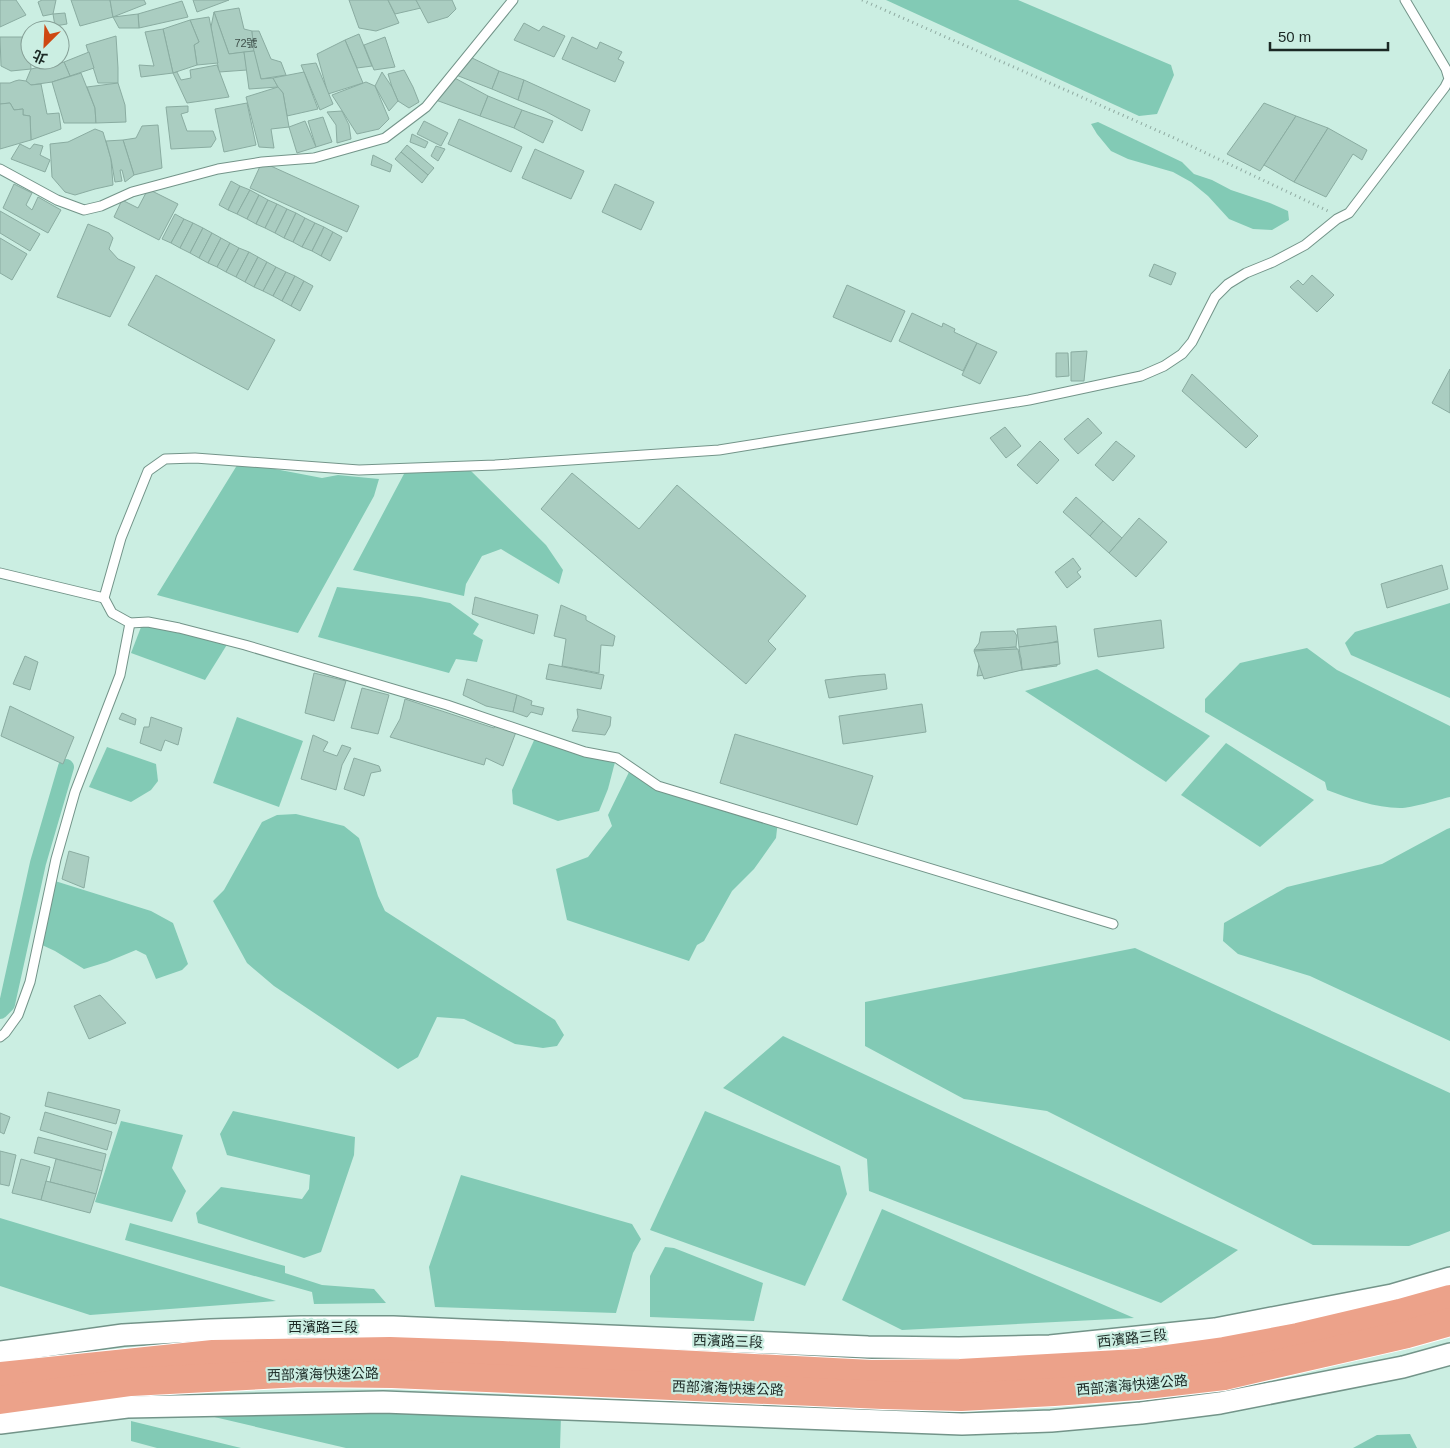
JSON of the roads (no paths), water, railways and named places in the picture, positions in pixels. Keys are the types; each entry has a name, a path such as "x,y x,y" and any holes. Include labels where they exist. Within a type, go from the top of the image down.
{"highway":[{"name":"西部濱海快速公路","path":"0,1400 213,1354 390,1351 871,1374 960,1373 1137,1362 1224,1351 1298,1337 1450,1299"},
{"name":"西部濱海快速公路","path":"0,1376 133,1372 392,1374 961,1397 1128,1387 1224,1376 1407,1334 1450,1322"}],"street":[{"name":"西濱路三段","path":"0,1352 124,1335 301,1327 393,1327 868,1347 1050,1346 1215,1329 1392,1295 1450,1278"},
{"path":"0,1424 127,1408 383,1402 962,1424 1051,1421 1141,1413 1220,1403 1403,1367 1450,1354"}],"lane":[{"path":"0,169 57,200 84,210 101,206 132,192 218,169 262,162 314,158 385,138 426,107 513,0"},
{"path":"1113,924 658,786 617,758 585,752 447,705 245,645 148,622 130,623 112,614 104,598 121,538 148,471 165,459 195,458 359,470 495,464 719,450 1029,400 1141,376 1164,366 1182,354 1192,342 1215,297 1228,284 1246,273 1273,262 1305,245 1336,219 1349,213 1445,87 1449,79 1446,69 1404,0"},
{"path":"0,574 104,598"},
{"path":"0,1037 18,1015 30,982 56,859 72,800 120,675 130,623"}],"waterway":[{"path":"0,1011 7,1004 38,863 66,767"}]}
